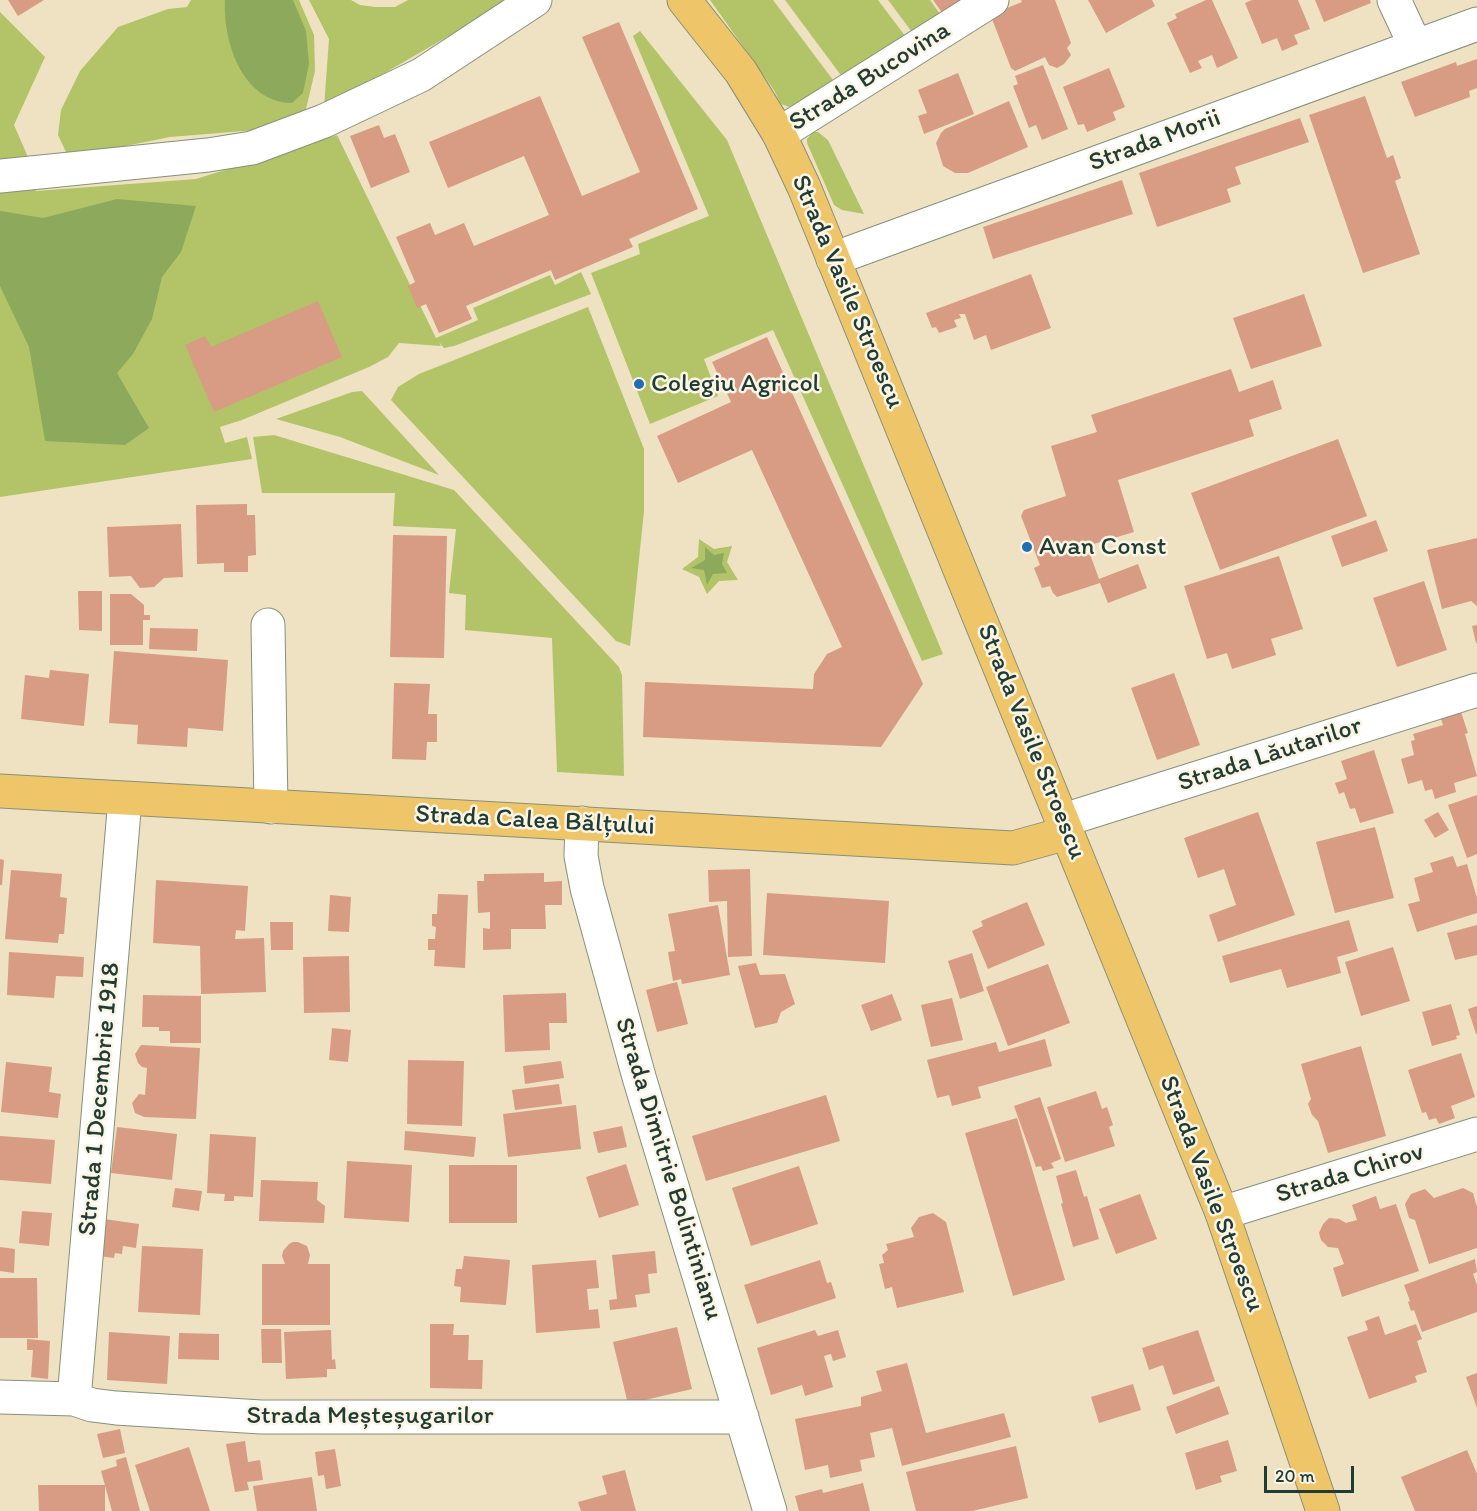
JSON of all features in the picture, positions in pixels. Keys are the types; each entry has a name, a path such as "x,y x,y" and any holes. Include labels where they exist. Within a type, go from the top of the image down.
{"main road":[{"name":"Strada Vasile Stroescu","path":"684,0 741,72 779,134 804,187 1222,1213 1323,1511"},
{"name":"Strada Calea Bălțului","path":"0,791 1013,848 1066,827"}],"street":[{"path":"0,176 207,155 252,148 324,121 421,75 535,0"},
{"name":"Strada Bucovina","path":"779,134 992,0"},
{"path":"1394,0 1415,45"},
{"name":"Strada Morii","path":"833,259 1477,24"},
{"path":"268,626 271,807"},
{"name":"Strada Lăutarilor","path":"1066,827 1477,690"},
{"name":"Strada 1 Decembrie 1918","path":"74,1399 125,799"},
{"name":"Strada Dimitrie Bolintinianu","path":"582,823 581,856 590,899 639,1077 770,1511"},
{"name":"Strada Chirov","path":"1222,1213 1477,1134"},
{"name":"Strada Meșteșugarilor","path":"0,1397 74,1399 92,1405 116,1408 261,1417 742,1417"}],"green space":[{"path":"191,0 299,0 314,35 315,71 305,113 256,130 170,137 81,155 66,152 58,135 61,110 80,71 118,27 168,9 187,7"},
{"path":"225,0 293,0 306,31 309,64 303,93 292,103 275,100 260,92 248,81 232,51 225,16"},
{"path":"309,0 351,0 360,5 395,7 408,0 511,0 324,108 329,39"},
{"path":"710,0 773,0 836,84 795,109 781,104 774,90"},
{"path":"785,0 878,0 909,41 843,78"},
{"path":"888,0 930,0 942,17 915,36"},
{"path":"0,12 45,57 14,125 28,157 36,191 196,179 337,135 436,338 478,320 473,308 550,275 555,285 581,272 591,294 454,346 444,348 439,342 441,346 399,343 388,357 369,367 220,427 225,443 247,437 252,459 0,497"},
{"path":"640,31 727,140 943,654 922,661 773,330 704,359 718,396 650,424 591,273 640,254 638,244 709,216 633,36"},
{"path":"813,132 818,132 828,140 864,214 842,210 834,205 807,143 807,139"},
{"path":"117,199 196,206 181,252 162,277 152,319 133,354 117,373 149,428 125,445 45,441 29,347 0,286 0,211 43,218"},
{"path":"588,307 644,449 644,511 630,646 616,641 391,400 398,387 419,374"},
{"path":"362,391 439,475 340,437 276,419 352,392"},
{"path":"274,435 454,490 619,667 622,675 624,776 557,772 552,638 465,630 466,595 449,593 456,529 393,526 395,493 262,493 253,437"},
{"path":"699,539 714,549 732,546 727,562 738,580 719,581 707,594 699,577 682,569 698,557"},
{"path":"705,547 714,555 724,553 722,564 727,573 713,574 707,585 704,570 691,568 705,560"}],"building":[{"path":"8,0 44,0 18,16"},
{"path":"933,0 971,0 946,18"},
{"path":"1021,0 1055,0 1071,43 1067,48 1071,55 1064,64 1057,68 1049,65 1045,57 1015,71 1011,68 992,19 995,13 1022,2"},
{"path":"1088,0 1152,0 1155,6 1106,33"},
{"path":"1206,0 1212,0 1238,58 1217,68 1212,55 1198,61 1202,68 1190,73 1167,23 1177,18 1175,14"},
{"path":"1252,0 1298,0 1310,29 1294,35 1298,44 1282,51 1277,38 1262,44 1245,3"},
{"path":"1315,0 1370,0 1371,3 1324,22"},
{"path":"619,22 698,209 629,239 633,247 555,280 551,270 466,306 472,319 439,333 426,304 417,308 408,286 415,282 396,237 430,223 435,235 464,223 474,246 549,215 524,156 448,188 429,142 540,96 582,196 640,172 582,37"},
{"path":"1477,59 1477,88 1469,91 1470,97 1415,117 1401,82 1456,62 1457,66"},
{"path":"1043,65 1068,129 1042,140 1036,125 1029,128 1013,86 1018,84 1015,76"},
{"path":"1109,68 1125,107 1113,112 1116,120 1087,132 1084,124 1078,125 1063,87"},
{"path":"958,73 974,114 924,134 918,116 927,113 918,90"},
{"path":"1365,96 1387,158 1393,155 1401,178 1395,181 1420,254 1363,273 1309,115"},
{"path":"1009,101 1028,147 968,173 955,173 943,166 936,143 945,129"},
{"path":"1300,118 1309,142 1235,167 1241,184 1227,189 1231,202 1157,227 1139,173"},
{"path":"379,125 384,138 395,134 410,172 371,188 350,136"},
{"path":"1122,180 1133,214 993,259 983,227"},
{"path":"1031,274 1051,328 991,350 986,335 974,340 965,314 959,314 961,318 954,320 957,327 939,333 936,327 932,328 926,313"},
{"path":"1304,294 1322,346 1251,369 1233,318"},
{"path":"318,301 342,357 214,412 185,345 205,336 211,347"},
{"path":"767,337 923,684 881,747 643,737 645,682 813,689 814,674 827,654 842,647 752,450 678,483 657,436 731,402 712,362"},
{"path":"1231,369 1239,392 1273,380 1282,409 1249,420 1254,436 1118,480 1134,532 1087,546 1099,579 1138,564 1147,588 1108,603 1100,583 1057,597 1050,586 1042,588 1034,568 1040,565 1021,516 1024,510 1066,496 1051,446 1097,432 1091,415"},
{"path":"1338,439 1367,516 1220,570 1191,493"},
{"path":"247,504 247,515 255,515 256,555 248,556 248,572 224,572 224,563 197,564 196,505"},
{"path":"1376,520 1388,551 1342,567 1331,536"},
{"path":"181,524 183,577 164,578 154,587 140,588 131,576 109,577 107,527"},
{"path":"393,535 447,536 444,658 390,657"},
{"path":"1477,538 1477,606 1471,601 1442,609 1427,550"},
{"path":"1279,556 1303,629 1271,639 1276,655 1232,669 1227,653 1207,659 1184,586"},
{"path":"1424,581 1447,650 1397,667 1373,598"},
{"path":"78,591 102,591 102,631 79,630"},
{"path":"110,594 131,594 144,605 144,615 150,615 150,620 143,620 143,645 110,645"},
{"path":"1477,625 1477,643 1476,643 1472,626"},
{"path":"150,628 198,629 197,651 149,649"},
{"path":"114,651 228,660 223,731 188,728 187,747 137,744 138,725 109,723"},
{"path":"50,670 89,674 84,726 21,719 25,675 49,678"},
{"path":"1174,673 1200,745 1157,760 1131,688"},
{"path":"394,683 430,684 428,714 437,714 437,742 427,742 426,760 392,759"},
{"path":"1460,709 1468,733 1465,734 1477,776 1454,783 1456,792 1435,799 1432,789 1425,791 1422,780 1408,784 1401,759 1414,755 1411,741 1415,740 1413,734 1443,725 1440,716"},
{"path":"1374,750 1394,813 1360,823 1355,808 1350,809 1344,792 1339,794 1335,783 1347,779 1341,761"},
{"path":"1477,795 1477,854 1467,858 1448,805"},
{"path":"1258,812 1295,915 1218,942 1209,915 1236,905 1224,869 1198,878 1184,838"},
{"path":"1438,812 1449,830 1435,838 1424,820"},
{"path":"1375,827 1394,898 1335,913 1316,842"},
{"path":"1453,856 1457,867 1467,864 1477,898 1477,913 1417,932 1408,904 1420,901 1414,878 1433,872 1430,863"},
{"path":"0,859 4,860 2,885 0,885"},
{"path":"750,869 752,956 728,957 727,901 709,902 708,870"},
{"path":"11,870 62,874 60,897 67,898 64,934 59,934 58,943 5,939"},
{"path":"544,873 544,882 562,881 562,905 545,905 546,929 511,929 511,949 483,950 483,928 490,929 490,912 478,913 477,881 484,881 484,874"},
{"path":"156,880 248,886 245,931 236,930 235,939 264,938 266,992 201,994 200,946 153,943"},
{"path":"767,893 889,901 885,963 763,955"},
{"path":"438,894 468,895 465,968 434,966 435,950 428,950 428,939 435,939 436,927 432,926 432,914 437,914"},
{"path":"330,895 351,897 349,932 328,931"},
{"path":"1027,902 1045,945 988,969 972,931 983,926 981,921"},
{"path":"718,905 730,975 682,984 681,979 673,981 668,952 675,951 668,914"},
{"path":"1349,920 1358,951 1337,957 1341,973 1287,988 1281,969 1230,983 1222,956"},
{"path":"270,922 293,922 293,950 271,950"},
{"path":"1477,925 1477,955 1455,960 1447,933"},
{"path":"1393,947 1410,1001 1361,1016 1345,962"},
{"path":"9,952 84,957 83,977 56,976 54,998 7,995"},
{"path":"972,953 984,991 960,999 948,961"},
{"path":"349,956 350,1012 304,1013 303,957"},
{"path":"756,963 760,975 785,974 795,1004 781,1012 777,1023 755,1028 738,966"},
{"path":"1048,964 1070,1023 1008,1046 986,987"},
{"path":"677,982 688,1024 657,1032 646,990"},
{"path":"566,993 567,1023 549,1023 550,1050 505,1052 503,995"},
{"path":"892,994 902,1020 871,1031 861,1005"},
{"path":"143,995 201,996 201,1043 170,1043 170,1031 159,1031 159,1027 142,1027"},
{"path":"952,998 963,1040 931,1047 921,1005"},
{"path":"1451,1004 1460,1035 1456,1036 1457,1039 1432,1046 1422,1012"},
{"path":"1477,1006 1477,1034 1476,1034 1468,1009"},
{"path":"332,1028 351,1030 348,1062 329,1060"},
{"path":"1045,1039 1052,1066 978,1087 981,1098 952,1106 949,1095 937,1098 927,1060 996,1042 999,1052"},
{"path":"141,1045 200,1048 196,1119 144,1117 135,1113 132,1103 139,1094 145,1095 147,1068 138,1063 135,1054"},
{"path":"1361,1046 1386,1136 1328,1153 1318,1121 1312,1115 1308,1104 1311,1099 1301,1064"},
{"path":"1461,1053 1475,1097 1451,1106 1455,1118 1439,1124 1436,1118 1429,1120 1426,1112 1422,1113 1408,1070"},
{"path":"408,1060 464,1061 462,1126 407,1124"},
{"path":"561,1061 564,1078 525,1084 523,1066"},
{"path":"6,1062 52,1067 49,1092 61,1094 58,1118 1,1112"},
{"path":"559,1084 562,1104 515,1110 512,1090"},
{"path":"1096,1091 1102,1109 1107,1107 1113,1125 1109,1127 1115,1146 1065,1162 1047,1107"},
{"path":"826,1095 840,1141 706,1181 692,1136"},
{"path":"1040,1097 1061,1159 1051,1163 1054,1168 1043,1171 1041,1166 1036,1167 1014,1106"},
{"path":"576,1105 581,1149 508,1157 503,1114"},
{"path":"1017,1118 1065,1280 1013,1296 965,1133"},
{"path":"622,1126 627,1147 598,1153 593,1132"},
{"path":"117,1127 177,1134 172,1180 111,1173"},
{"path":"405,1131 476,1137 474,1157 404,1150"},
{"path":"210,1134 256,1137 253,1197 234,1196 234,1201 224,1201 225,1194 207,1193"},
{"path":"0,1136 55,1140 51,1184 0,1180"},
{"path":"347,1161 412,1165 409,1222 344,1218"},
{"path":"626,1164 639,1205 599,1218 586,1177"},
{"path":"449,1165 517,1165 517,1223 449,1223"},
{"path":"799,1166 818,1224 751,1246 732,1188"},
{"path":"1076,1170 1084,1197 1087,1196 1099,1239 1073,1247 1056,1176"},
{"path":"261,1180 318,1182 317,1200 325,1206 324,1223 259,1221"},
{"path":"175,1188 202,1191 199,1211 172,1207"},
{"path":"1463,1188 1473,1193 1477,1207 1477,1248 1429,1264 1415,1220 1409,1218 1405,1204 1411,1194 1425,1189 1434,1198"},
{"path":"1140,1194 1157,1239 1116,1254 1099,1209"},
{"path":"1376,1196 1380,1209 1396,1204 1419,1271 1342,1297 1333,1268 1344,1264 1338,1248 1328,1247 1321,1240 1319,1233 1329,1218 1339,1219 1346,1223 1357,1220 1352,1205"},
{"path":"22,1211 52,1213 49,1246 19,1243"},
{"path":"933,1213 946,1222 964,1292 897,1308 892,1287 885,1289 879,1264 884,1263 882,1255 888,1250 886,1244 914,1237 911,1228 919,1217"},
{"path":"104,1219 139,1224 136,1248 123,1246 122,1254 115,1253 114,1258 99,1256"},
{"path":"293,1242 307,1246 310,1255 308,1264 330,1264 330,1325 262,1325 262,1264 285,1264 283,1251"},
{"path":"142,1246 203,1249 200,1315 138,1312"},
{"path":"0,1247 15,1249 14,1273 0,1271"},
{"path":"655,1251 657,1273 648,1274 650,1293 635,1295 637,1307 610,1310 609,1300 617,1299 612,1255"},
{"path":"464,1256 510,1260 506,1305 460,1302 461,1287 454,1286 456,1269 462,1269"},
{"path":"1475,1259 1477,1272 1473,1274 1477,1285 1477,1312 1422,1332 1414,1310 1411,1311 1404,1285"},
{"path":"596,1260 599,1288 587,1289 589,1310 598,1309 600,1328 536,1333 532,1265"},
{"path":"820,1260 827,1283 831,1282 836,1298 757,1324 744,1285"},
{"path":"0,1278 37,1278 38,1338 0,1338"},
{"path":"1379,1316 1385,1335 1416,1324 1422,1339 1417,1341 1427,1372 1415,1376 1417,1382 1369,1399 1347,1337 1368,1330 1365,1321"},
{"path":"430,1324 454,1324 453,1335 469,1335 468,1360 483,1360 482,1389 430,1388"},
{"path":"677,1327 692,1389 628,1404 613,1342"},
{"path":"261,1329 281,1329 282,1363 262,1363"},
{"path":"331,1330 332,1360 335,1359 336,1369 327,1369 327,1377 286,1379 284,1332"},
{"path":"815,1330 818,1336 838,1330 846,1357 833,1361 831,1354 824,1356 833,1387 805,1396 802,1385 771,1395 757,1348"},
{"path":"1198,1330 1215,1381 1173,1395 1163,1365 1149,1370 1142,1348"},
{"path":"109,1332 170,1336 167,1384 107,1380"},
{"path":"179,1333 219,1334 219,1360 178,1359"},
{"path":"27,1339 50,1341 48,1379 31,1377 33,1350 27,1350"},
{"path":"907,1363 926,1433 1004,1413 1011,1437 902,1466 892,1428 870,1433 875,1457 860,1460 862,1471 830,1478 828,1465 805,1470 795,1419 861,1406 861,1397 882,1391 876,1371"},
{"path":"1477,1373 1477,1408 1466,1377"},
{"path":"1133,1384 1141,1410 1099,1423 1091,1397"},
{"path":"1219,1386 1229,1414 1176,1434 1166,1407"},
{"path":"120,1429 125,1453 103,1458 97,1434"},
{"path":"1228,1440 1237,1471 1220,1476 1222,1482 1196,1490 1185,1453"},
{"path":"245,1441 248,1462 260,1460 263,1480 247,1482 249,1490 235,1492 226,1444"},
{"path":"1016,1446 1028,1498 972,1511 916,1511 906,1472"},
{"path":"189,1447 210,1511 150,1511 135,1465"},
{"path":"335,1449 341,1486 326,1489 324,1475 318,1476 315,1452"},
{"path":"1467,1450 1477,1474 1477,1511 1415,1511 1401,1477"},
{"path":"126,1457 140,1511 112,1511 101,1471 117,1466 116,1460"},
{"path":"625,1470 636,1511 581,1511 578,1502 607,1494 602,1476"},
{"path":"312,1477 317,1511 257,1511 253,1486"},
{"path":"863,1483 870,1511 799,1511 795,1496 822,1489 823,1493"},
{"path":"38,1485 105,1485 105,1511 39,1511"}],"place":[{"name":"Colegiu Agricol","path":"639,384"},
{"name":"Avan Const","path":"1027,547"}]}
